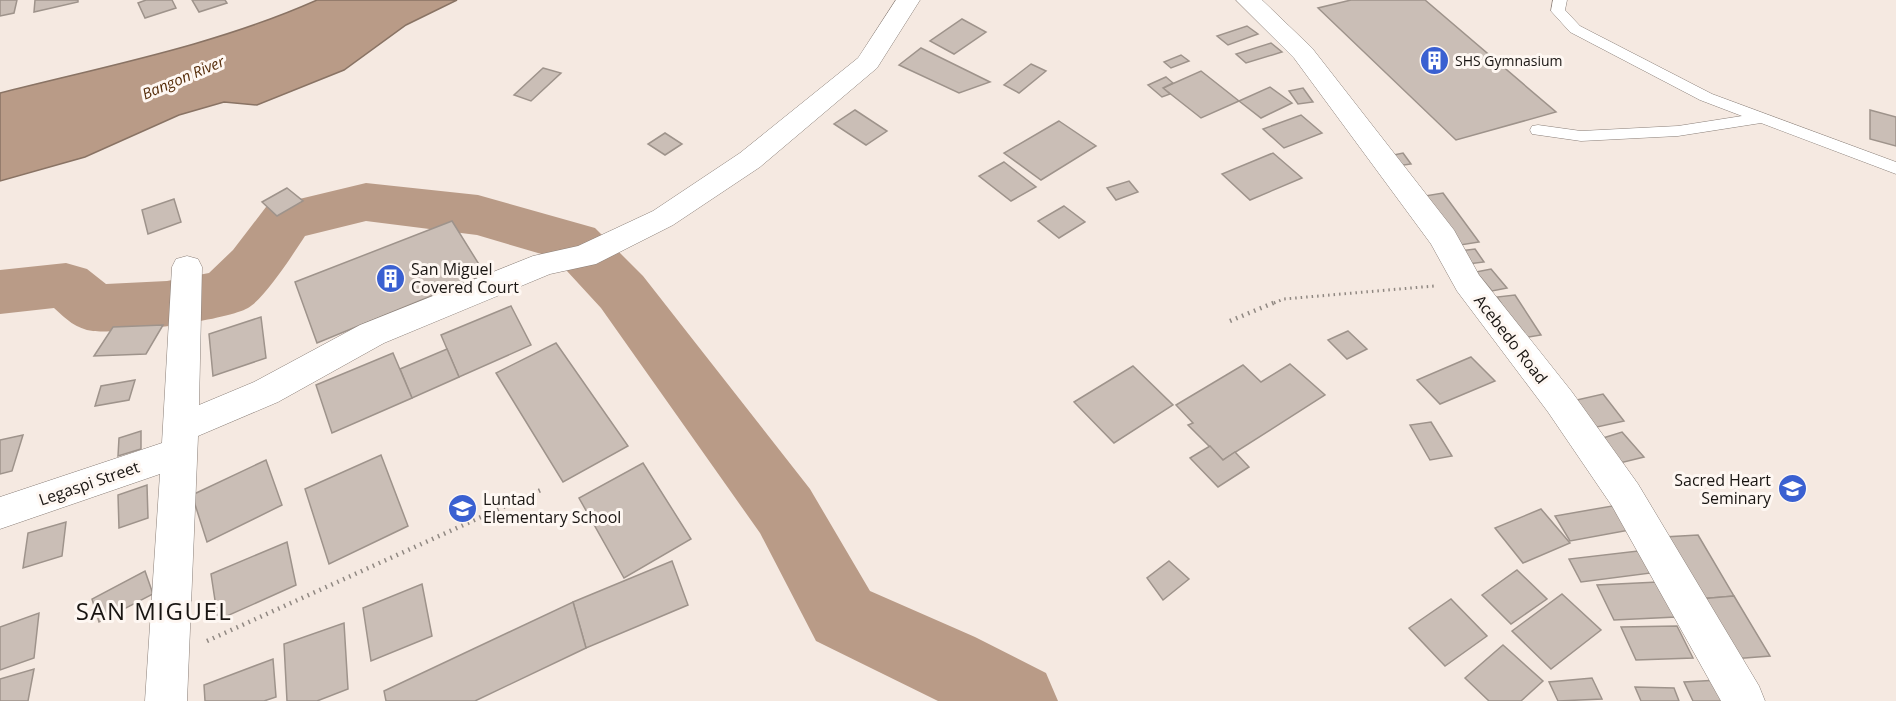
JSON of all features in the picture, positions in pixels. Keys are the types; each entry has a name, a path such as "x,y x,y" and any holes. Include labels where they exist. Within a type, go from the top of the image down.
{"street":[{"name":"Legaspi Street","path":"0,513 180,440 372,334 544,264 585,256 663,218 750,160 868,63 908,0"},
{"name":"Acebedo Road","path":"1248,0 1303,53 1443,238 1468,283 1560,402 1625,495 1744,701"},
{"path":"166,701 187,267"}],"lane":[{"path":"1560,0 1558,11 1575,29 1706,97 1896,168"},
{"path":"1538,130 1581,136 1678,131 1763,118"}],"path":[{"path":"1230,321 1284,299 1468,283"},
{"path":"168,659 543,489"}],"water":[{"name":"Bangon River","path":"317,0 457,0 406,25 344,70 257,105 224,102 179,115 85,157 0,181 0,93 200,42 279,16"}],"building":[{"path":"0,0 17,0 14,13 0,16"},
{"path":"35,0 78,0 78,2 34,12"},
{"path":"146,0 172,0 176,8 145,18 138,3"},
{"path":"192,0 225,0 227,3 199,12"},
{"name":"SHS Gymnasium","path":"1351,0 1425,0 1556,112 1456,140 1318,8"},
{"path":"962,19 986,32 954,54 930,41"},
{"path":"1247,26 1258,34 1228,45 1217,36"},
{"path":"1271,43 1282,52 1246,63 1236,54"},
{"path":"921,48 990,82 959,93 899,65"},
{"path":"1181,55 1189,61 1171,68 1164,62"},
{"path":"1031,64 1046,71 1019,93 1004,85"},
{"path":"543,68 561,73 531,101 514,95"},
{"path":"1201,71 1239,101 1201,118 1163,88"},
{"path":"1166,77 1173,83 1163,88 1170,94 1162,97 1148,85"},
{"path":"1270,87 1292,103 1261,118 1239,101"},
{"path":"1303,88 1313,102 1298,104 1289,91"},
{"path":"855,110 887,131 866,145 834,124"},
{"path":"1870,110 1896,117 1896,146 1870,139"},
{"path":"1301,115 1322,133 1284,148 1263,129"},
{"path":"1059,121 1096,146 1041,180 1004,153"},
{"path":"665,133 682,144 665,155 648,144"},
{"path":"1273,153 1302,178 1250,200 1222,174"},
{"path":"1403,153 1411,164 1397,166 1389,156"},
{"path":"1004,162 1036,187 1011,201 979,176"},
{"path":"1129,181 1138,192 1116,200 1107,188"},
{"path":"287,188 303,201 277,216 262,202"},
{"path":"1443,193 1479,242 1454,246 1419,197"},
{"path":"174,199 181,222 148,234 142,210"},
{"path":"1064,206 1085,222 1059,238 1038,221"},
{"name":"San Miguel Covered Court","path":"452,221 485,274 317,343 295,282"},
{"path":"1475,249 1484,262 1468,264 1459,251"},
{"path":"1491,269 1507,288 1492,291 1476,272"},
{"path":"1515,295 1541,335 1523,338 1497,297"},
{"path":"511,306 531,345 459,377 441,335"},
{"path":"261,317 266,358 213,376 209,334"},
{"path":"163,325 146,354 94,356 113,327"},
{"path":"1348,331 1367,349 1347,359 1328,340"},
{"path":"556,343 628,446 563,482 496,373"},
{"path":"447,349 459,377 412,398 400,369"},
{"path":"393,353 412,398 332,433 316,385"},
{"path":"1471,357 1495,381 1440,404 1417,380"},
{"path":"1290,364 1325,395 1223,460 1188,425 1193,423 1176,405 1243,365 1261,382"},
{"path":"1133,366 1173,405 1114,443 1074,402"},
{"path":"135,380 129,400 95,406 101,386"},
{"path":"1603,394 1624,421 1588,429 1568,402"},
{"path":"1431,422 1452,456 1430,460 1410,425"},
{"path":"141,431 141,449 118,456 119,438"},
{"path":"1622,432 1644,457 1620,463 1600,439"},
{"path":"23,435 12,471 0,474 0,440"},
{"path":"1210,446 1223,460 1235,452 1249,467 1218,487 1190,458"},
{"path":"381,455 408,526 329,564 305,489"},
{"path":"266,460 282,505 207,542 192,495"},
{"path":"643,463 691,539 624,578 579,498"},
{"path":"147,485 148,518 119,528 118,495"},
{"path":"1618,505 1635,529 1570,541 1555,516"},
{"path":"1541,509 1570,543 1523,563 1495,528"},
{"path":"66,522 62,556 23,568 28,533"},
{"path":"1698,535 1734,596 1699,599 1664,537"},
{"path":"287,542 296,585 218,620 211,574"},
{"path":"1638,551 1651,573 1581,582 1569,559"},
{"path":"672,561 688,605 586,648 573,602"},
{"path":"1169,561 1189,579 1163,600 1147,578"},
{"path":"1517,570 1547,599 1511,624 1482,595"},
{"path":"145,571 153,594 99,622 92,599"},
{"path":"1658,582 1676,617 1614,620 1597,585"},
{"path":"422,584 432,636 371,661 363,608"},
{"path":"1562,594 1601,630 1551,669 1512,631"},
{"path":"1734,596 1770,656 1732,659 1699,599"},
{"path":"1451,599 1487,636 1445,666 1409,628"},
{"path":"573,602 586,648 475,701 386,701 384,691"},
{"path":"39,613 34,658 0,670 0,627"},
{"path":"344,623 348,689 317,701 287,701 284,644"},
{"path":"1677,626 1693,658 1636,660 1621,627"},
{"path":"1503,645 1543,681 1521,701 1489,701 1465,678"},
{"path":"273,659 276,697 264,701 205,701 204,685"},
{"path":"34,669 28,701 0,701 0,679"},
{"path":"1592,678 1602,699 1558,701 1549,682"},
{"path":"1719,680 1730,701 1693,701 1684,682"},
{"path":"1635,687 1674,688 1679,701 1641,701"}],"waterway":[{"path":"0,292 66,285 93,308 167,304 227,292 254,265 286,221 366,202 478,215 575,243 622,292 785,511 843,616 947,664 1018,701"}],"place":[{"name":"SHS Gymnasium","path":"1434,60"},
{"name":"San Miguel Covered Court","path":"390,278"},
{"name":"Sacred Heart Seminary","path":"1792,489"},
{"name":"Luntad Elementary School","path":"462,508"}],"district":[{"name":"SAN MIGUEL","path":"154,610"}]}
